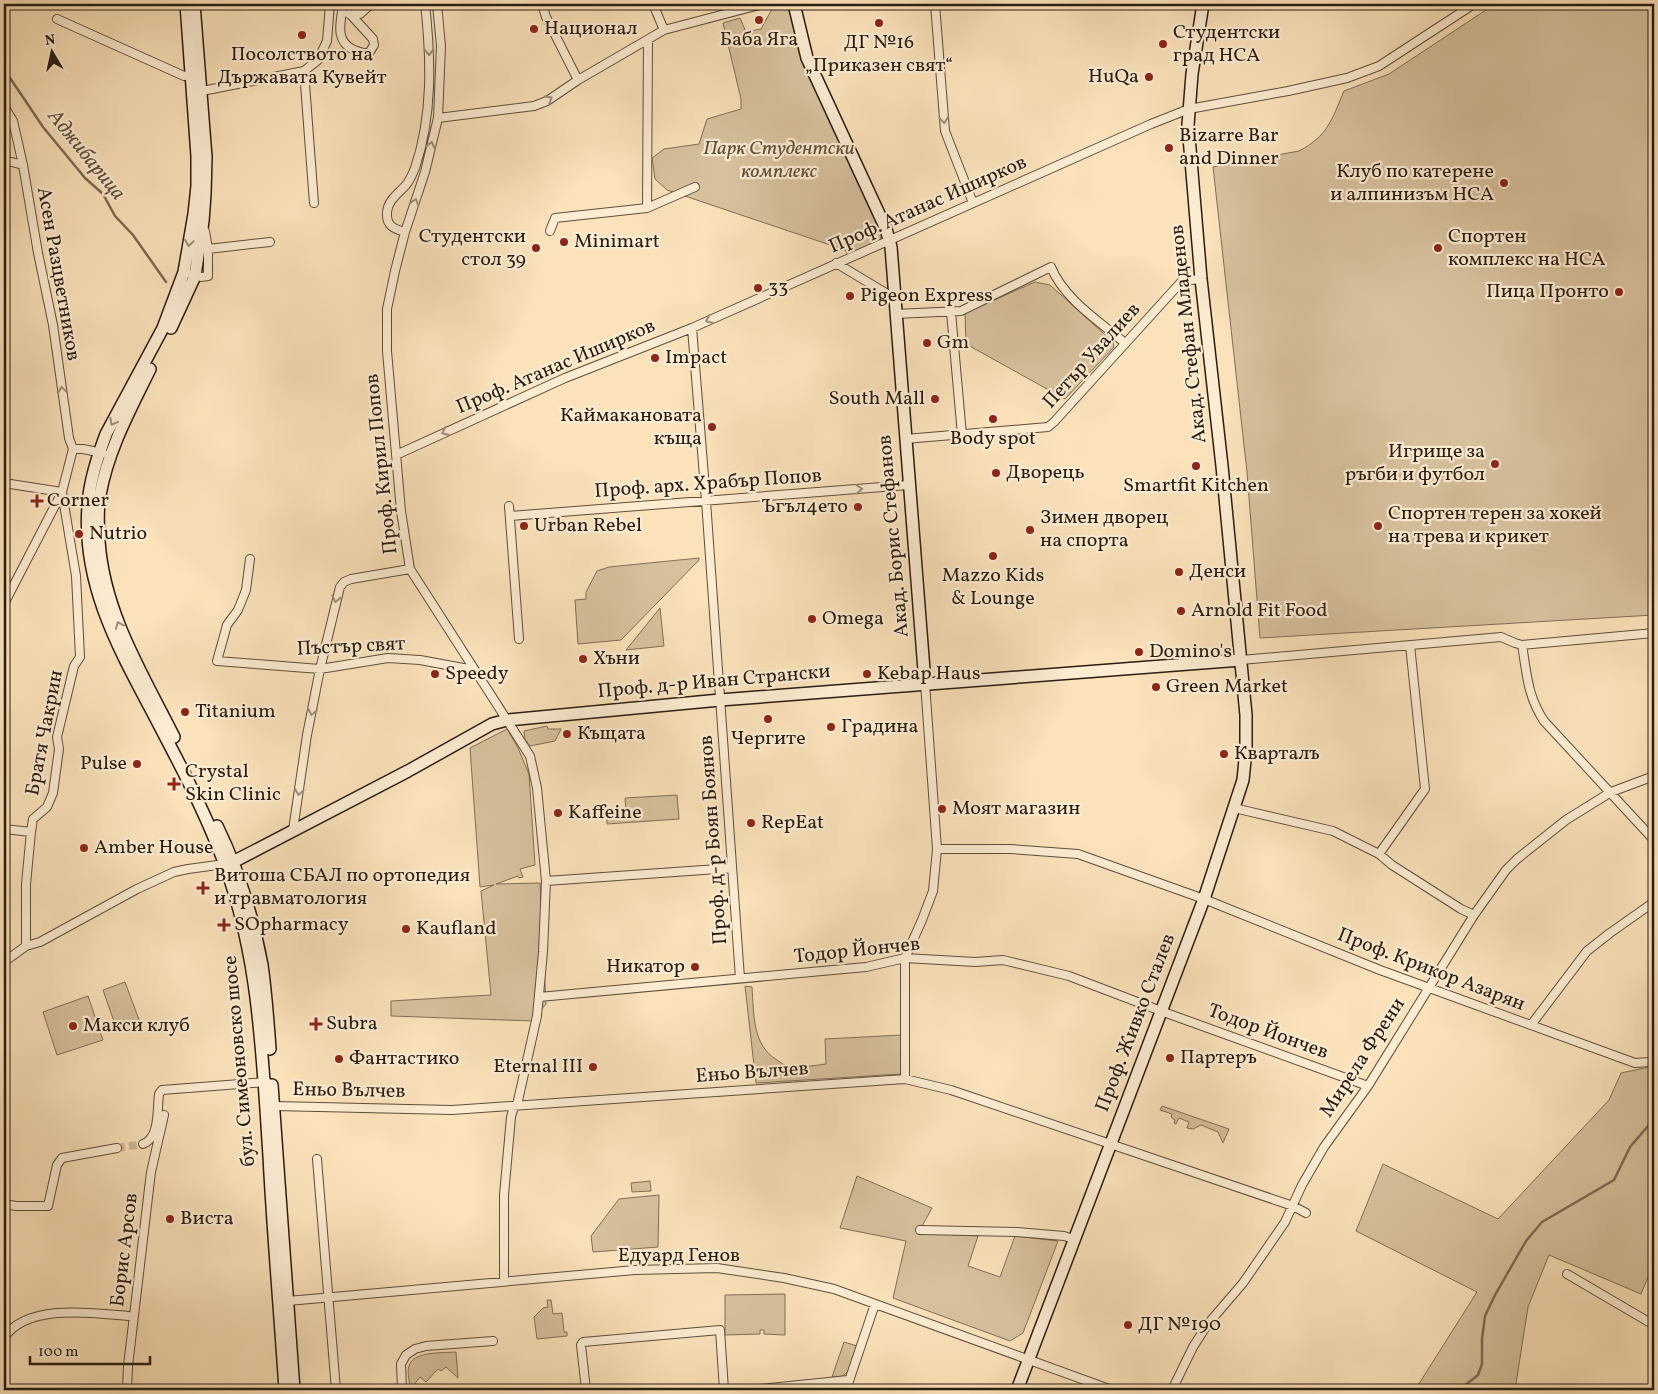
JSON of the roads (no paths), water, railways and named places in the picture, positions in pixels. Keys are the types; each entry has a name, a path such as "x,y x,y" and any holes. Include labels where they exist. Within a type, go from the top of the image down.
{"street":[{"name":"бул. Симеоновско шосе","path":"186,4 196,76"},
{"name":"бул. Симеоновско шосе","path":"190,274 197,186 197,92 194,4"},
{"path":"197,92 304,71 318,60 327,41 330,4"},
{"path":"343,4 345,10 373,40 374,45 369,53 363,54 346,46 340,36 343,4"},
{"path":"351,15 360,14 370,4"},
{"path":"405,232 394,229 386,215 391,201 408,183 415,168 423,137 428,100 430,52 425,4"},
{"name":"Проф. Кирил Попов","path":"437,4 441,46 438,118 425,172 405,232 395,271 387,309 387,351 401,511 410,569 530,756 537,788 546,881 539,997 535,1028 511,1117 504,1195 504,1281"},
{"path":"542,4 546,17 578,80"},
{"path":"653,4 664,30"},
{"path":"438,118 534,106 547,101 578,80 664,30 763,4"},
{"name":"Акад. Борис Стефанов","path":"794,4 807,58 886,228 889,240 937,849 933,891 905,958 905,1079"},
{"path":"935,4 945,131 973,204"},
{"name":"Акад. Стефан Младенов","path":"1203,4 1192,74 1188,125 1201,279 1241,660"},
{"name":"Проф. Атанас Иширков","path":"396,455 565,378 692,328 1151,124 1189,109 1297,90 1347,78 1379,66 1474,4"},
{"path":"58,19 184,76 196,76"},
{"path":"647,208 648,40"},
{"path":"304,71 314,203"},
{"name":"бул. Симеоновско шосе","path":"197,92 206,157 203,221 190,274 106,434 105,454 89,494 87,523 93,576 101,606 115,640 229,863 252,965 268,1082 285,1390"},
{"name":"Асен Разцветников","path":"4,106 13,121 23,165 53,325 69,438 73,449 62,492"},
{"path":"4,160 23,165"},
{"path":"550,231 555,218 647,208 696,187"},
{"name":"бул. Симеоновско шосе","path":"190,274 201,277 208,276 208,249 203,221"},
{"path":"208,249 270,242"},
{"path":"836,264 894,298"},
{"path":"895,314 960,311 1051,267 1055,277 1078,303 1125,342"},
{"name":"Петър Увалиев","path":"905,439 1048,427 1182,281 1201,279"},
{"path":"951,312 962,435"},
{"name":"Проф. д-р Боян Боянов","path":"692,328 740,978"},
{"path":"73,449 83,449 105,454"},
{"path":"4,483 62,492 4,604"},
{"name":"Проф. арх. Храбър Попов","path":"510,516 908,484"},
{"name":"Братя Чакрин","path":"33,945 26,884 33,819 47,807 53,793 59,749 57,737 74,666 80,657 76,576 62,492"},
{"path":"508,506 519,639"},
{"name":"Пъстър свят","path":"250,559 246,590 238,610 226,625 217,661 320,670 388,658 420,660 474,670"},
{"path":"293,830 307,735 340,587 344,582 351,579 410,569"},
{"path":"1241,660 1502,637 1522,645 1654,633"},
{"path":"1522,645 1529,691 1538,713 1553,732 1654,840"},
{"path":"1379,854 1425,789 1410,646"},
{"name":"Проф. д-р Иван Странски","path":"229,863 408,771 492,724 507,720 925,683 1241,660"},
{"name":"Проф. Живко Сталев","path":"1017,1390 1204,899 1243,780 1246,750 1246,715 1241,660"},
{"name":"Мирела Френи","path":"1172,1390 1193,1347 1207,1325 1243,1283 1285,1222 1302,1185 1324,1147 1368,1086 1474,915 1506,870 1516,858 1566,820 1611,792 1654,776"},
{"path":"1234,808 1333,831 1379,854 1392,865 1461,909 1474,915"},
{"path":"4,829 31,832"},
{"name":"Проф. Крикор Азарян","path":"937,849 1010,849 1078,854 1204,899 1428,987 1635,1063 1650,1062"},
{"path":"4,962 135,890 174,872 229,863"},
{"path":"546,881 732,868"},
{"path":"1531,1025 1587,951 1654,902"},
{"name":"Тодор Йончев","path":"539,997 866,967 905,958 975,962 1003,960 1068,976 1368,1086"},
{"name":"Еньо Вълчев","path":"274,1106 452,1110 905,1079 951,1090 1111,1143 1293,1206 1306,1213"},
{"name":"бул. Симеоновско шосе","path":"268,1082 274,1106 294,1390"},
{"path":"143,1144 150,1140 155,1129 159,1094 162,1090 268,1082"},
{"name":"Борис Арсов","path":"127,1390 128,1366 151,1172 164,1115"},
{"path":"4,1204 48,1206 58,1161 68,1156 118,1148"},
{"path":"316,1159 336,1390"},
{"path":"920,1230 1017,1232 1064,1236 1074,1239"},
{"name":"Едуард Генов","path":"288,1301 635,1270 717,1268 784,1278 834,1289 1112,1390"},
{"path":"1567,1274 1654,1325"},
{"path":"846,1390 875,1304"},
{"path":"4,1338 6,1334 23,1323 43,1315 82,1312 128,1316"},
{"path":"586,1390 581,1345 583,1342 720,1330 724,1390"},
{"path":"402,1390 401,1364 406,1355 415,1349 426,1346 493,1341"},
{"path":"750,1390 848,1380"}],"waterway":[{"name":"Аджибарица","path":"4,69 43,127 85,178 103,194 115,216 133,235 166,282"},
{"path":"1459,1390 1478,1375 1482,1364 1482,1339 1485,1316 1526,1241 1542,1222 1614,1180 1630,1147 1654,1119"}],"tunnel":[{"path":"117,1148 143,1144"}],"place":[{"name":"Баба Яга","path":"759,20"},
{"name":"ДГ №16 „Приказен свят“","path":"879,23"},
{"name":"Национал","path":"534,29"},
{"name":"Посолството на Държавата Кувейт","path":"302,35"},
{"name":"Студентски град НСА","path":"1163,44"},
{"name":"HuQa","path":"1149,77"},
{"name":"Bizarre Bar and Dinner","path":"1169,148"},
{"name":"Клуб по катерене и алпинизъм НСА","path":"1504,183"},
{"name":"Minimart","path":"564,242"},
{"name":"Студентски стол 39","path":"536,248"},
{"name":"Спортен комплекс на НСА","path":"1438,248"},
{"name":"33","path":"758,288"},
{"name":"Пица Пронто","path":"1619,292"},
{"name":"Pigeon Express","path":"850,296"},
{"name":"Gm","path":"927,343"},
{"name":"Impact","path":"655,358"},
{"name":"South Mall","path":"935,399"},
{"name":"Body spot","path":"993,419"},
{"name":"Каймакановата къща","path":"712,427"},
{"name":"Игрище за ръгби и футбол","path":"1495,464"},
{"name":"Smartfit Kitchen","path":"1196,466"},
{"name":"Дворець","path":"996,473"},
{"name":"Corner","path":"37,501"},
{"name":"Ъгъл4ето","path":"858,507"},
{"name":"Urban Rebel","path":"524,526"},
{"name":"Спортен терен за хокей на трева и крикет","path":"1378,526"},
{"name":"Зимен дворец на спорта","path":"1030,530"},
{"name":"Nutrio","path":"79,534"},
{"name":"Mazzo Kids & Lounge","path":"993,556"},
{"name":"Денси","path":"1179,572"},
{"name":"Arnold Fit Food","path":"1181,611"},
{"name":"Omega","path":"812,619"},
{"name":"Domino's","path":"1139,652"},
{"name":"Хъни","path":"583,659"},
{"name":"Speedy","path":"435,674"},
{"name":"Kebap Haus","path":"867,674"},
{"name":"Green Market","path":"1156,687"},
{"name":"Titanium","path":"185,712"},
{"name":"Чергите","path":"768,719"},
{"name":"Градина","path":"831,727"},
{"name":"Къщата","path":"567,734"},
{"name":"Кварталъ","path":"1224,754"},
{"name":"Pulse","path":"137,764"},
{"name":"Crystal Skin Clinic","path":"174,784"},
{"name":"Моят магазин","path":"942,809"},
{"name":"Kaffeine","path":"558,813"},
{"name":"RepEat","path":"751,823"},
{"name":"Amber House","path":"84,848"},
{"name":"Витоша СБАЛ по ортопедия и травматология","path":"203,888"},
{"name":"SOpharmacy","path":"224,925"},
{"name":"Kaufland","path":"406,929"},
{"name":"Никатор","path":"695,967"},
{"name":"Subra","path":"316,1024"},
{"name":"Макси клуб","path":"73,1026"},
{"name":"Партеръ","path":"1170,1058"},
{"name":"Фантастико","path":"339,1059"},
{"name":"Eternal III","path":"593,1067"},
{"name":"Виста","path":"170,1219"},
{"name":"ДГ №190","path":"1128,1325"}],"park label":[{"name":"Парк Студентски комплекс","path":"779,160"}]}
